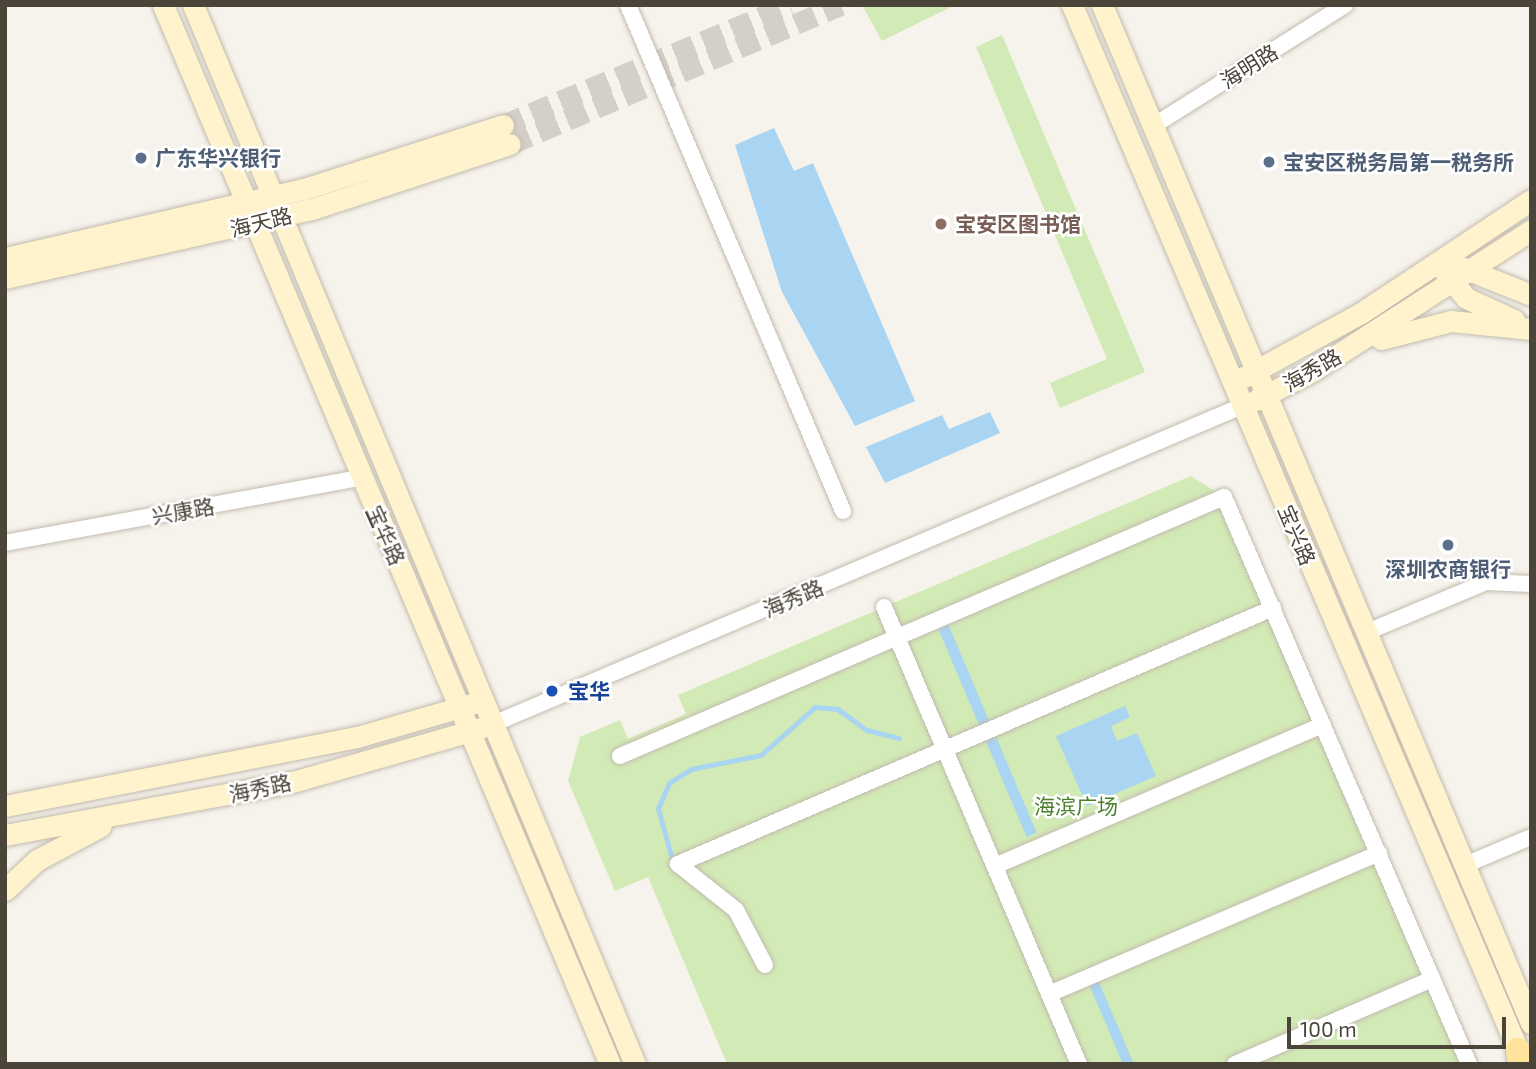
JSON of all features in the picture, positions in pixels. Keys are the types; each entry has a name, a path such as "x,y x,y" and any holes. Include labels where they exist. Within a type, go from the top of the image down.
{"main road":[{"name":"宝华路","path":"163,5 360,478 610,1064"},
{"name":"宝华路","path":"193,5 635,1064"},
{"name":"宝兴路","path":"1072,5 1521,1059"},
{"name":"宝兴路","path":"1102,5 1531,1023"},
{"name":"海天路","path":"5,258 400,184 507,134"},
{"name":"海秀路","path":"1232,382 1257,371 1443,260 1531,200"},
{"name":"海天路","path":"5,278 249,213"},
{"name":"海秀路","path":"1242,406 1267,395 1339,354 1531,230"},
{"path":"1443,260 1531,295"},
{"path":"1443,260 1450,284 1466,298 1531,328"},
{"path":"1339,354 1438,323 1531,328"},
{"name":"海秀路","path":"5,806 220,767 460,708 483,699"},
{"name":"海秀路","path":"5,835 224,795 470,732 493,723"},
{"path":"220,767 236,777 224,795"},
{"path":"5,890 43,856 125,814"},
{"path":"523,861 528,845 546,852"}],"street":[{"path":"628,5 843,511"},
{"name":"海明路","path":"1153,126 1345,5"},
{"name":"海秀路","path":"493,723 1242,406"},
{"name":"兴康路","path":"5,543 360,478"},
{"path":"620,756 1224,496 1469,1064"},
{"path":"1367,632 1486,582 1531,584"},
{"path":"884,607 1079,1064"},
{"path":"765,965 736,910 678,864 1273,608"},
{"path":"995,866 1323,725"},
{"path":"1465,865 1531,837"},
{"path":"1049,994 1378,853"},
{"path":"1235,1064 1432,979"}],"green space":[{"path":"862,5 955,5 882,41"},
{"path":"1002,35 1145,372 1060,408 1050,383 1107,359 976,47"},
{"name":"海滨广场","path":"1191,476 1224,497 1469,1064 727,1064 648,877 615,891 568,781 580,737 620,720 628,739 686,714 678,695"}],"water":[{"path":"774,128 794,171 813,163 915,401 855,426 782,292 735,145"},
{"path":"990,412 1000,433 885,483 866,447 942,415 949,429"},
{"path":"946,619 1037,833 1027,837 936,623"},
{"path":"1125,706 1130,717 1111,726 1117,741 1137,733 1156,776 1087,806 1056,736"},
{"path":"1096,975 1134,1064 1123,1064 1087,979"}],"waterway":[{"path":"672,859 658,809 669,783 691,769 761,755 815,707 838,709 867,730 899,738"}],"tunnel":[{"path":"503,125 790,5"},
{"path":"510,144 841,5"}],"place":[{"name":"广东华兴银行","path":"141,158"},
{"name":"宝安区税务局第一税务所","path":"1269,162"},
{"name":"宝安区图书馆","path":"941,224"},
{"name":"深圳农商银行","path":"1448,545"},
{"name":"宝华","path":"552,691"}]}
